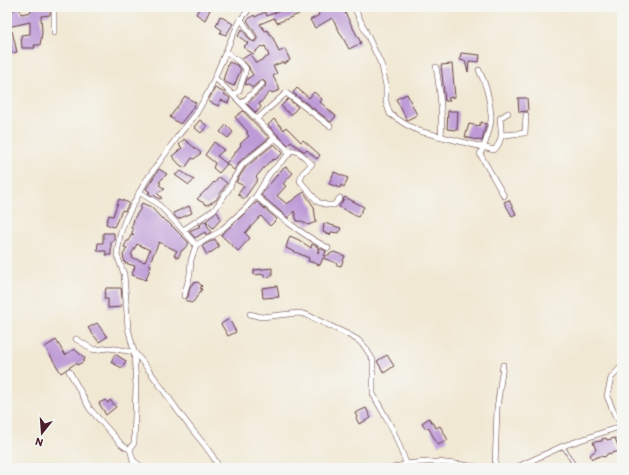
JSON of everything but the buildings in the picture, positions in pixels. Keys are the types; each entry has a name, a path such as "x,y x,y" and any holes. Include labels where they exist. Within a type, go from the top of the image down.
{"street":[{"path":"54,7 54,33"},
{"path":"130,449 134,443 136,386 134,352 128,328 124,274 117,255 120,234 126,218 145,182 196,114 215,78 226,50 241,19 251,7"},
{"path":"354,7 382,66 386,86 386,102 390,114 419,131 494,150 500,145 502,136 500,118 508,113"},
{"path":"241,19 253,38"},
{"path":"226,50 246,69 239,91 234,95"},
{"path":"436,67 441,96 441,137"},
{"path":"479,70 484,81 492,117 484,148 480,154 504,196"},
{"path":"215,78 258,118 288,151"},
{"path":"242,103 262,84"},
{"path":"258,118 286,93 330,126"},
{"path":"502,136 525,133 526,115"},
{"path":"183,230 215,209 243,164 275,138"},
{"path":"288,151 294,150 299,152 312,164 302,174 300,182 317,201 327,205 334,205 340,198"},
{"path":"184,296 190,274 191,260 196,245 219,232 246,208 256,196 270,173 289,154 288,151"},
{"path":"140,192 158,203 196,245"},
{"path":"256,196 308,238 328,248"},
{"path":"250,314 261,317 299,313 307,315 358,340 365,347 373,360 373,394 392,430 406,463"},
{"path":"76,339 94,350 114,349 134,352 156,379 187,424 203,442 219,468"},
{"path":"495,468 497,408 503,364"},
{"path":"515,468 563,446 622,425 615,415 607,396 611,378 622,366"},
{"path":"70,371 90,409 121,444 130,449"},
{"path":"130,449 133,460 133,468"},
{"path":"133,460 143,468"},
{"path":"439,462 444,468"},
{"path":"393,468 406,463 439,462 485,468"}],"lane":[{"path":"563,446 576,468"}]}
